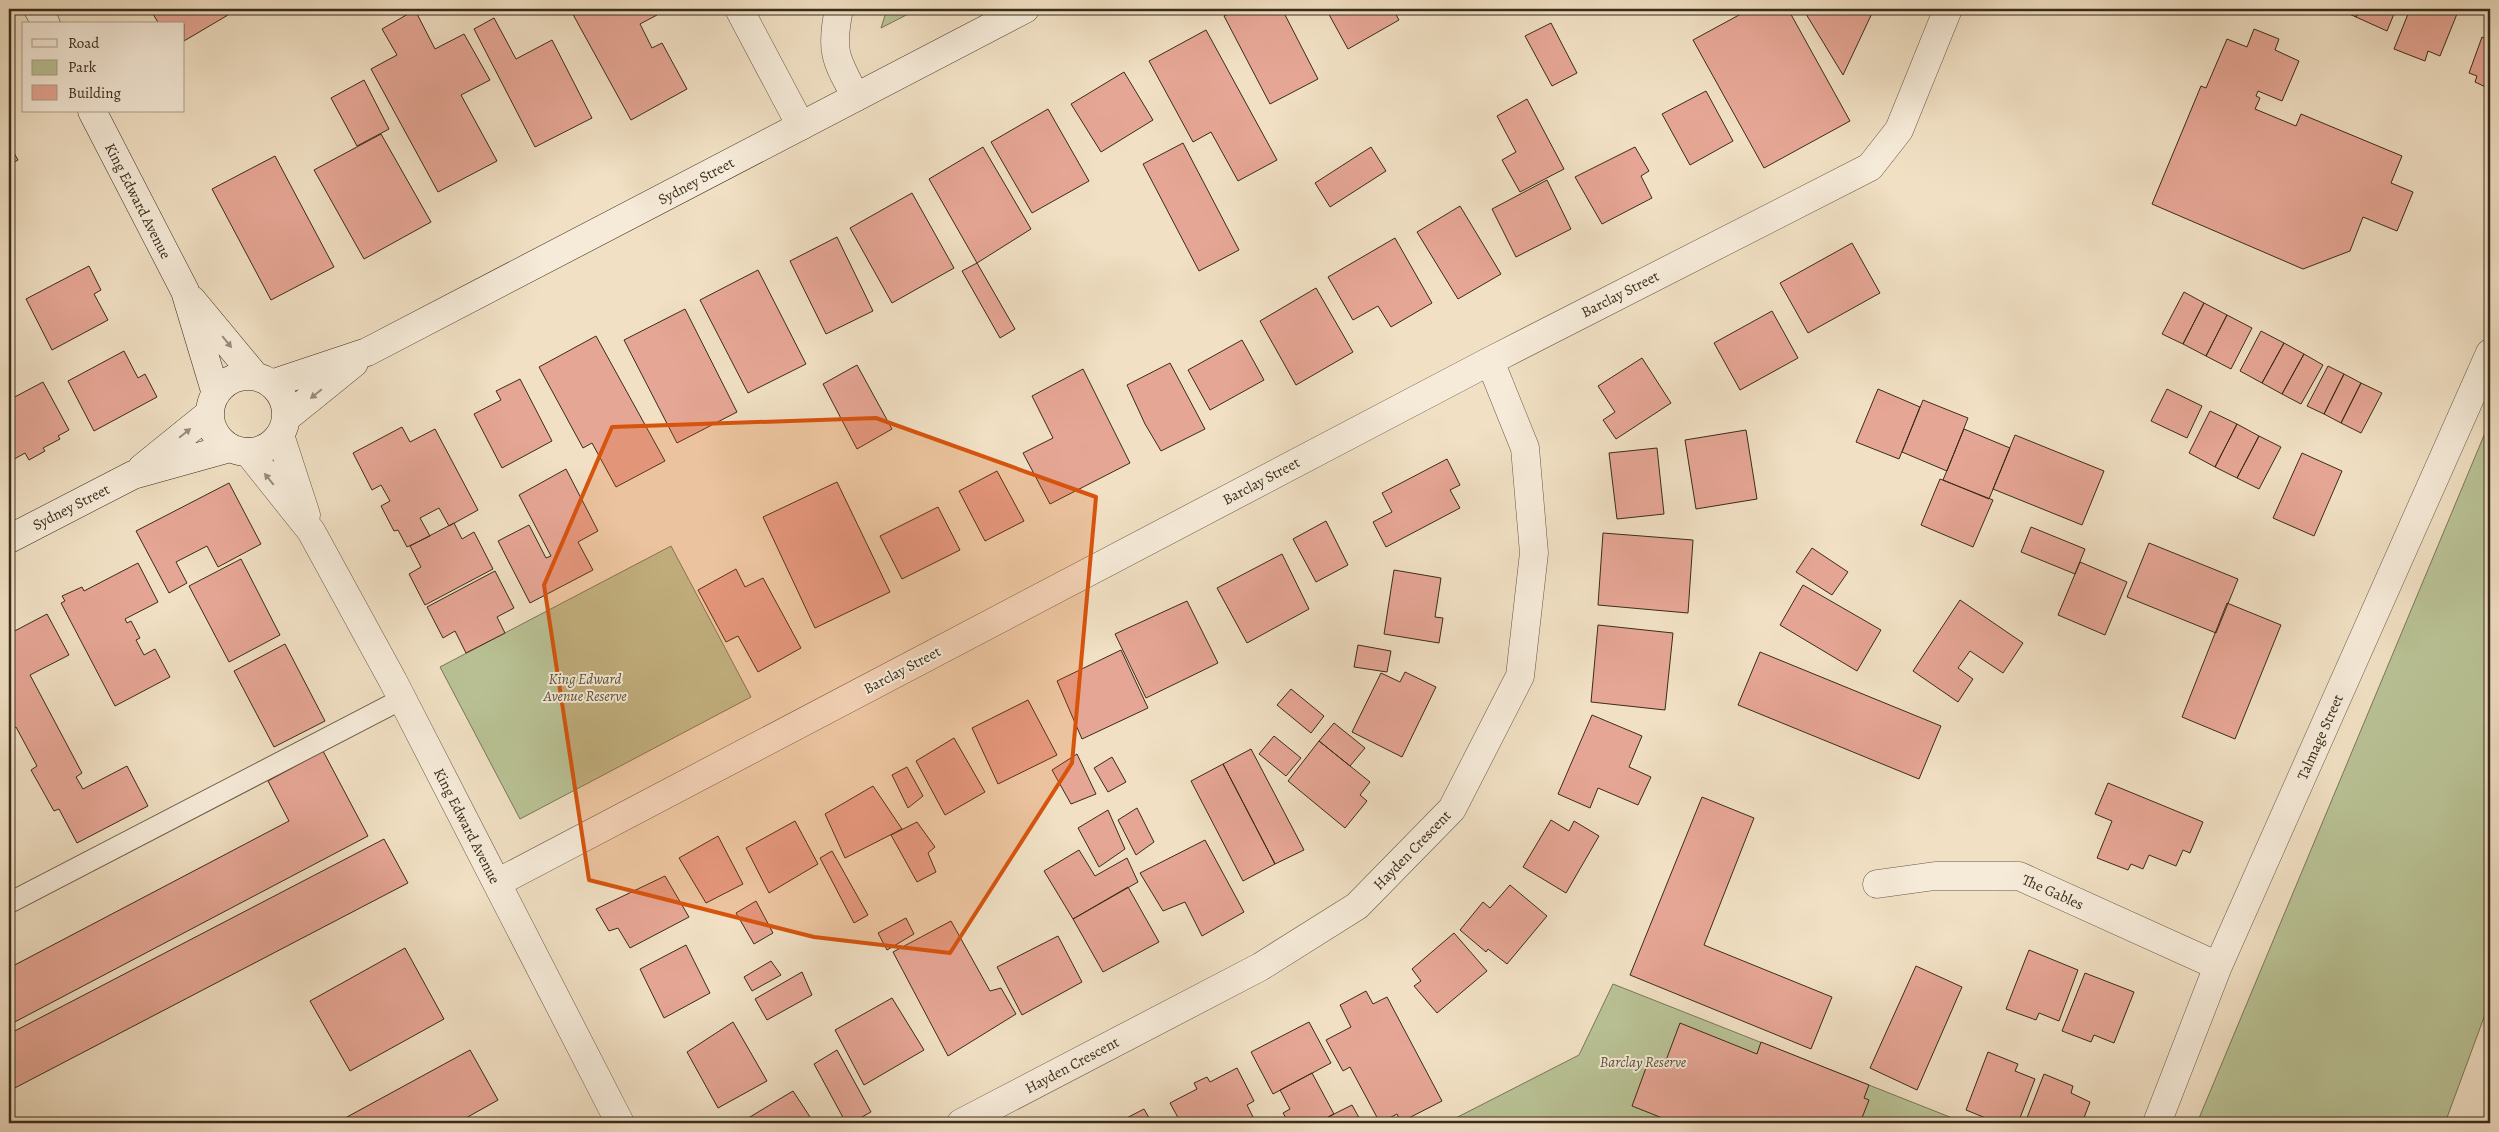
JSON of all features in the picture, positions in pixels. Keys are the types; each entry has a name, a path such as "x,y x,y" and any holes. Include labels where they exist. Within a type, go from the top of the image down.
{"street":[{"path":"38,9 45,22"},
{"path":"739,9 801,126"},
{"path":"839,9 835,27 836,60 856,97"},
{"name":"Sydney Street","path":"263,380 367,352 1025,9"},
{"name":"Barclay Street","path":"497,883 1490,361 1870,167 1899,130 1948,9"},
{"name":"King Edward Avenue","path":"93,112 185,291 213,403"},
{"name":"King Edward Avenue","path":"185,291 263,380"},
{"name":"Sydney Street","path":"283,427 367,352"},
{"name":"Talmage Street","path":"2157,1123 2218,966 2490,353"},
{"name":"Hayden Crescent","path":"960,1123 1260,967 1357,906 1452,809 1520,676 1534,553 1525,448 1490,361"},
{"path":"233,379 263,380 280,393 286,405 283,427 266,448 239,450 222,442 215,433 213,403 223,385 233,379"},
{"name":"Sydney Street","path":"134,475 213,403"},
{"name":"King Edward Avenue","path":"283,427 311,531"},
{"name":"Sydney Street","path":"9,539 134,475 239,450"},
{"name":"King Edward Avenue","path":"239,450 311,531 402,699 620,1123"},
{"name":"The Gables","path":"1876,884 1935,876 2018,876 2218,966"}],"lane":[{"path":"9,903 402,699"}],"highlighted area":[{"path":"876,418 1096,497 1072,763 950,953 814,937 589,880 544,585 612,427"}],"green space":[{"path":"887,9 918,9 881,28"},
{"path":"2490,421 2490,1001 2445,1123 2197,1123"},
{"name":"King Edward Avenue Reserve","path":"671,546 751,697 520,819 440,667"},
{"name":"Barclay Reserve","path":"1613,984 1965,1123 1446,1123 1579,1055"}],"building":[{"path":"150,9 224,9 228,15 185,40 185,22 158,22"},
{"path":"570,9 653,9 657,15 640,24 652,48 662,43 687,89 631,120"},
{"path":"1239,9 1282,9 1318,79 1270,104 1224,16"},
{"path":"1326,9 1393,9 1399,20 1348,49"},
{"path":"1750,9 1788,9 1850,121 1764,168 1693,40"},
{"path":"1803,9 1874,9 1843,75"},
{"path":"2338,9 2360,9 2356,17"},
{"path":"2360,9 2396,9 2387,31 2356,17"},
{"path":"2410,9 2459,9 2440,56 2428,51 2425,61 2394,49"},
{"path":"415,10 435,49 464,34 490,80 461,95 497,161 438,192 371,69 397,55 382,29"},
{"path":"494,18 516,59 552,40 592,118 535,147 474,29"},
{"path":"1551,23 1577,73 1552,86 1525,36"},
{"path":"2254,29 2279,39 2275,50 2299,61 2282,101 2258,91 2256,96 2260,98 2255,109 2296,126 2301,114 2402,156 2391,183 2413,192 2397,231 2363,217 2350,251 2303,269 2152,204 2201,86 2206,88 2227,39 2247,47"},
{"path":"1206,30 1277,160 1238,181 1211,132 1193,142 1149,61"},
{"path":"2482,37 2490,41 2490,89 2475,82 2477,76 2469,73"},
{"path":"1124,72 1153,120 1101,152 1071,104"},
{"path":"364,80 389,129 357,146 331,98"},
{"path":"1706,91 1733,141 1690,165 1662,114"},
{"path":"1527,99 1564,169 1520,192 1502,160 1516,152 1497,116"},
{"path":"1048,109 1089,181 1032,213 991,142"},
{"path":"381,134 431,222 364,259 314,170"},
{"path":"1183,143 1239,250 1199,271 1143,164"},
{"path":"9,144 18,160 9,165"},
{"path":"983,147 1031,229 977,263 929,179"},
{"path":"1371,147 1386,171 1330,207 1315,183"},
{"path":"1635,147 1649,171 1641,176 1652,198 1602,224 1575,177"},
{"path":"275,156 334,267 271,300 212,189"},
{"path":"1547,180 1571,229 1516,257 1492,209"},
{"path":"912,193 954,268 892,303 850,228"},
{"path":"1460,206 1501,274 1458,299 1417,232"},
{"path":"837,237 873,311 826,334 790,261"},
{"path":"1395,238 1432,303 1391,327 1378,306 1353,320 1328,277"},
{"path":"1852,243 1880,293 1808,333 1780,283"},
{"path":"977,263 1015,329 1000,338 962,271"},
{"path":"89,266 101,290 94,294 108,320 52,350 26,299"},
{"path":"758,270 806,364 748,393 700,300"},
{"path":"1316,288 1353,352 1296,385 1260,321"},
{"path":"2184,292 2204,303 2183,344 2162,334"},
{"path":"2204,303 2227,315 2206,356 2183,344"},
{"path":"685,309 737,412 677,443 624,340"},
{"path":"1772,311 1798,358 1740,390 1714,343"},
{"path":"2227,315 2252,328 2231,369 2206,356"},
{"path":"2261,331 2284,343 2262,383 2240,371"},
{"path":"596,336 665,461 616,487 592,443 583,448 539,367"},
{"path":"1242,340 1264,380 1210,410 1188,370"},
{"path":"2284,343 2304,354 2282,394 2262,383"},
{"path":"124,351 138,378 145,374 157,397 94,431 68,381"},
{"path":"2304,354 2323,365 2301,404 2282,394"},
{"path":"1642,358 1671,403 1616,439 1603,420 1615,412 1598,386"},
{"path":"1170,363 1205,429 1161,451 1145,424 1127,385"},
{"path":"857,365 892,429 857,449 823,384"},
{"path":"2328,366 2344,374 2324,414 2307,406"},
{"path":"1083,369 1130,463 1050,504 1023,453 1053,438 1032,396"},
{"path":"2344,374 2361,383 2341,423 2324,414"},
{"path":"520,379 552,441 502,468 474,414 501,400 496,391"},
{"path":"43,382 69,430 58,436 60,439 43,448 45,451 29,460 25,453 9,462 9,400"},
{"path":"2361,383 2382,393 2361,433 2341,423"},
{"path":"1878,389 1920,407 1899,459 1856,442"},
{"path":"2167,389 2202,406 2187,438 2151,421"},
{"path":"1923,400 1968,418 1947,471 1902,452"},
{"path":"2210,411 2237,424 2215,467 2189,453"},
{"path":"2237,424 2259,436 2237,478 2215,467"},
{"path":"402,427 410,442 435,429 478,510 449,526 439,508 420,518 430,536 407,547 398,530 394,531 381,506 390,501 381,485 372,490 353,453"},
{"path":"1964,429 2010,448 1989,499 1943,480"},
{"path":"1746,430 1757,499 1696,509 1685,440"},
{"path":"2015,435 2104,471 2082,525 1993,489"},
{"path":"2259,436 2281,447 2259,489 2237,478"},
{"path":"1657,448 1664,514 1617,519 1609,453"},
{"path":"2302,453 2342,471 2314,536 2273,518"},
{"path":"1447,459 1460,485 1450,490 1460,508 1386,547 1373,522 1392,512 1382,493"},
{"path":"566,469 598,531 578,542 593,570 530,603 498,541 529,525 546,558 551,556 519,495"},
{"path":"997,471 1024,521 985,541 959,491"},
{"path":"1940,479 1993,500 1973,547 1921,525"},
{"path":"837,482 890,592 815,628 763,517"},
{"path":"229,483 261,544 218,567 207,546 176,562 187,583 169,593 136,531"},
{"path":"938,507 960,550 902,579 880,536"},
{"path":"1326,521 1348,565 1316,582 1293,539"},
{"path":"454,523 462,539 474,532 493,569 425,605 409,574 421,567 410,546"},
{"path":"2031,527 2085,549 2075,574 2021,552"},
{"path":"1603,533 1693,540 1688,613 1598,605"},
{"path":"2149,543 2238,579 2216,633 2127,597"},
{"path":"1812,548 1848,572 1832,595 1796,572"},
{"path":"1282,554 1309,609 1247,643 1217,588"},
{"path":"241,559 280,635 229,662 189,586"},
{"path":"2080,562 2127,582 2105,635 2058,615"},
{"path":"138,563 158,602 125,619 127,623 131,621 140,638 136,640 144,655 155,649 170,677 115,706 61,603 65,601 62,596 82,587 84,591"},
{"path":"736,569 745,587 763,578 801,648 758,672 738,636 726,642 698,590"},
{"path":"1394,570 1441,578 1435,617 1443,618 1439,643 1384,634"},
{"path":"495,571 514,608 497,617 505,633 466,653 455,631 443,638 427,607"},
{"path":"1803,585 1881,630 1857,671 1780,625"},
{"path":"1960,600 2023,643 2003,673 1970,651 1958,668 1973,679 1958,702 1913,671"},
{"path":"1187,601 1218,663 1146,698 1115,634"},
{"path":"2227,603 2281,625 2235,739 2182,717"},
{"path":"47,614 69,655 30,675 82,773 76,777 83,789 127,766 148,806 77,843 59,809 54,811 31,770 37,766 16,727 10,730 9,727 9,634"},
{"path":"1598,625 1673,633 1665,710 1591,702"},
{"path":"285,644 325,721 274,747 234,671"},
{"path":"1358,645 1391,651 1387,672 1354,667"},
{"path":"1121,650 1148,708 1082,739 1057,681"},
{"path":"1760,652 1941,726 1919,779 1738,705"},
{"path":"1405,672 1436,687 1402,757 1352,732 1381,673 1400,682"},
{"path":"1291,689 1324,716 1311,733 1277,705"},
{"path":"1028,700 1057,755 998,784 972,728"},
{"path":"1592,715 1642,736 1629,767 1651,777 1638,805 1598,788 1590,808 1558,794"},
{"path":"1334,723 1365,748 1350,766 1319,741"},
{"path":"1274,736 1301,758 1286,776 1259,754"},
{"path":"954,738 985,792 945,815 916,761"},
{"path":"1319,741 1370,782 1360,795 1367,801 1345,828 1288,781"},
{"path":"1251,749 1304,850 1275,864 1223,764"},
{"path":"323,751 368,836 9,1025 9,968 289,821 268,781"},
{"path":"1077,754 1096,794 1071,804 1052,770"},
{"path":"1112,757 1126,782 1108,792 1094,768"},
{"path":"1223,764 1275,864 1243,881 1191,781"},
{"path":"907,767 923,796 908,808 892,775"},
{"path":"2108,783 2203,822 2190,853 2183,850 2176,866 2149,855 2143,869 2131,864 2128,870 2097,858 2112,821 2095,814"},
{"path":"873,786 902,829 845,858 825,814"},
{"path":"1702,797 1754,818 1704,945 1832,997 1811,1049 1630,975"},
{"path":"1137,808 1154,842 1136,855 1118,820"},
{"path":"1108,810 1125,849 1099,867 1078,828"},
{"path":"1551,820 1569,831 1574,821 1599,836 1566,893 1523,867"},
{"path":"795,821 818,864 769,893 746,848"},
{"path":"917,822 935,847 928,853 936,872 917,882 891,835"},
{"path":"718,836 743,884 706,903 679,858"},
{"path":"384,839 408,883 9,1091 9,1034"},
{"path":"1205,840 1244,912 1202,936 1185,902 1163,911 1140,873"},
{"path":"1079,850 1095,876 1127,858 1138,882 1073,919 1044,871"},
{"path":"832,851 868,915 854,923 820,858"},
{"path":"665,876 689,917 630,948 618,928 609,931 596,909"},
{"path":"1510,885 1547,916 1507,964 1488,949 1486,952 1460,930 1483,902 1490,908"},
{"path":"1128,887 1159,942 1103,972 1073,919"},
{"path":"756,901 773,933 754,944 736,913"},
{"path":"906,918 914,934 887,950 878,933"},
{"path":"951,921 990,991 1001,988 1016,1014 948,1056 893,952"},
{"path":"1454,933 1487,971 1437,1013 1414,986 1421,981 1412,969"},
{"path":"1058,936 1082,982 1022,1015 997,967"},
{"path":"686,945 710,993 664,1018 640,969"},
{"path":"405,948 444,1019 350,1071 310,1001"},
{"path":"2029,950 2078,970 2059,1021 2039,1013 2036,1020 2006,1009"},
{"path":"771,961 781,975 752,991 744,977"},
{"path":"1916,966 1962,987 1917,1090 1870,1068"},
{"path":"802,972 812,995 767,1020 755,999"},
{"path":"2085,973 2134,992 2114,1043 2094,1035 2091,1042 2062,1031"},
{"path":"1366,991 1373,1004 1387,997 1442,1101 1401,1122 1397,1114 1380,1123 1350,1067 1343,1071 1326,1040 1351,1027 1340,1005"},
{"path":"892,998 924,1050 864,1085 835,1030"},
{"path":"733,1022 767,1081 718,1108 687,1052"},
{"path":"1309,1022 1331,1063 1273,1094 1251,1052"},
{"path":"1680,1023 1757,1054 1761,1042 1869,1085 1864,1098 1869,1100 1860,1123 1675,1123 1632,1106 1650,1057 1665,1063"},
{"path":"470,1050 498,1100 457,1123 336,1123"},
{"path":"837,1050 871,1112 851,1123 846,1123 814,1064"},
{"path":"1988,1052 2018,1064 2015,1071 2035,1079 2018,1123 1998,1123 1966,1110"},
{"path":"1237,1068 1254,1101 1247,1105 1256,1123 1181,1123 1170,1103 1197,1089 1194,1083 1207,1077 1210,1082"},
{"path":"1312,1073 1334,1114 1317,1123 1289,1123 1283,1113 1290,1109 1280,1090"},
{"path":"2044,1074 2073,1086 2071,1093 2090,1102 2082,1123 2025,1123"},
{"path":"793,1091 814,1123 740,1123"},
{"path":"1352,1105 1362,1123 1317,1123 1334,1114"},
{"path":"1144,1109 1152,1123 1117,1123"}]}
